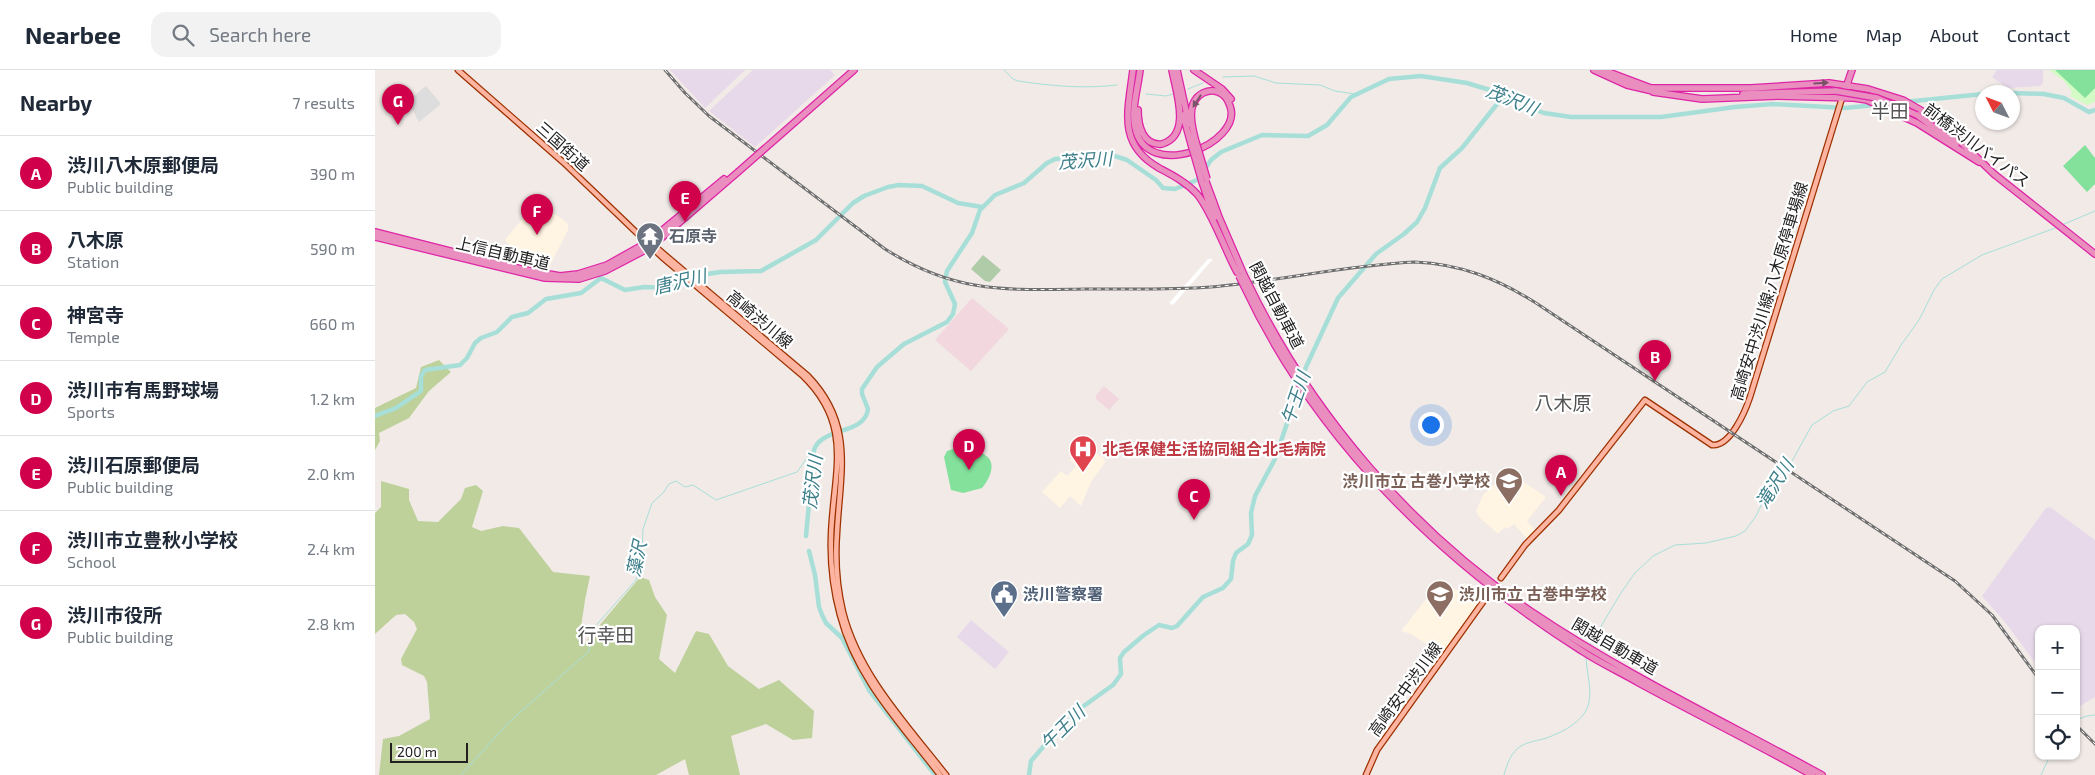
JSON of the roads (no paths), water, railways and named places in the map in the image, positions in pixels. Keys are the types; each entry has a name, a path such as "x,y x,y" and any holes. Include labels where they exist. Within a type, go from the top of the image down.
{"highway":[{"name":"上信自動車道","path":"794,121 849,70"},
{"name":"上信自動車道","path":"375,236 545,278 560,280 579,279 596,274 651,244 854,70"},
{"path":"1133,70 1127,124 1129,136 1134,146 1146,160 1177,178 1196,193 1221,232"},
{"path":"1140,70 1134,122 1138,138 1152,152 1166,156 1187,153 1207,144 1222,134 1229,126 1232,113 1223,95 1215,91 1207,91 1199,95 1194,101 1191,119 1194,143"},
{"path":"1137,93 1138,119 1143,134 1153,144 1167,143 1176,134 1180,121 1173,70"},
{"name":"関越自動車道","path":"1173,70 1221,232 1240,274 1297,375 1364,460 1433,533 1506,593 1583,648 1812,775"},
{"name":"関越自動車道","path":"1177,70 1194,143"},
{"path":"1130,92 1131,128 1135,139 1141,147 1151,155 1162,159 1173,160 1188,156 1209,148 1224,137 1233,125 1235,116 1234,106 1230,97 1222,89 1194,70"},
{"path":"1586,70 1626,88 1651,90 1728,89 1829,83 1847,84 1887,94 1929,114 1953,133 1995,175"},
{"name":"前橋渋川バイパス","path":"1593,70 1627,85 1651,90 1692,92 1836,91 1877,98 1917,116 1979,162 2095,254"},
{"name":"前橋渋川バイパス","path":"1603,70 1651,90"},
{"path":"1841,101 1852,70"},
{"path":"1651,90 1701,99 1779,96 1841,101 1867,100 1908,118 1979,162"},
{"name":"関越自動車道","path":"1205,180 1221,232"},
{"name":"上信自動車道","path":"375,232 521,269 560,276 594,270 651,244"},
{"name":"関越自動車道","path":"1599,658 1822,775"}],"main road":[{"name":"三国街道","path":"459,70 563,162 651,244"},
{"name":"高崎安中渋川線;八木原停車場線","path":"1501,578 1525,545 1559,510 1645,400 1712,445 1718,446 1725,442 1745,410 1750,397 1841,101"},
{"name":"高崎渋川線","path":"651,244 821,391 832,411 838,433"},
{"path":"838,433 830,549 833,582 845,632 855,658 873,688 940,775"},
{"path":"838,433 842,460 837,534 837,566 840,599 849,630 862,661 877,684 946,775"},
{"name":"高崎安中渋川線","path":"1366,775 1377,750 1488,596"}],"waterway":[{"path":"1004,70 1013,79 1030,83 1080,87 1117,85"},
{"path":"1223,77 1254,76 1276,83 1320,85 1335,91 1355,94"},
{"name":"茂沢川","path":"806,536 814,450 818,443 833,434 859,423 865,417 868,409 862,389 877,367 904,344 947,322 953,314 955,304 945,282 947,271 972,233 980,210 995,195 1024,183 1047,163 1055,159 1112,155 1127,160 1156,180 1163,188 1175,189 1197,180 1211,160 1221,152 1262,135 1308,136 1327,125 1351,97 1389,79 1421,76 1467,83 1516,98 1529,104 1533,109 1544,113 1571,117 1661,117 1773,104 1845,108 1975,95"},
{"path":"1188,89 1203,83"},
{"name":"茂沢川","path":"2020,93 2044,94 2064,98 2089,112 2095,110"},
{"path":"1146,94 1166,96 1173,94"},
{"name":"午王川","path":"1029,775 1031,761 1043,747 1081,708 1113,685 1121,674 1120,658 1124,652 1159,625 1172,628 1177,626 1203,597 1223,588 1231,579 1236,553 1248,544 1252,535 1251,513 1255,496 1275,459 1306,367 1338,298 1376,254 1417,222 1425,208 1440,168 1462,148 1501,99 1506,96"},
{"name":"唐沢川","path":"375,416 396,408 421,391 421,376 425,370 460,365 467,358 475,343 481,338 497,332 512,317 528,313 546,299 581,293 601,278 625,290 644,287 667,288 701,275 720,272 761,271 816,240 853,203 864,196 888,187 899,185 922,186 958,203 982,207"},
{"name":"滝沢川","path":"2062,225 2095,211"},
{"name":"滝沢川","path":"1590,645 1634,574 1653,556 1675,545 1706,543 1736,536 1745,531 1756,516 1769,489 1792,461 1812,425 1833,411 1849,406 1867,382 1885,372 1919,320 1934,290 1942,279 1982,255 2058,227"},
{"name":"藻沢","path":"461,775 507,724 589,651 592,630 636,580 642,554 643,529 652,503 663,493 669,484 676,481 685,487 693,485 716,500 797,472 816,445"},
{"name":"茂沢川","path":"809,551 815,575 819,607 826,623 842,638 869,690 935,775"},
{"name":"滝沢川","path":"1504,775 1510,759 1521,746 1550,737 1571,726 1583,715 1587,709 1590,696 1586,655"},
{"path":"2080,719 2095,715"},
{"path":"2041,775 2048,760"}],"railway":[{"path":"665,70 709,116 885,249 911,264 959,282 1006,289 1031,290 1196,288 1364,266 1415,262 1448,266 1479,274 1493,280 1536,303 1955,581 1992,615 2035,674"},
{"path":"2080,729 2095,744"}],"place":[{"name":"渋川市役所","path":"398,125"},
{"name":"渋川石原郵便局","path":"685,222"},
{"name":"渋川市立豊秋小学校","path":"537,235"},
{"name":"石原寺","path":"650,260"},
{"name":"八木原","path":"1655,381"},
{"name":"渋川市有馬野球場","path":"969,470"},
{"name":"北毛保健生活協同組合北毛病院","path":"1083,473"},
{"name":"渋川八木原郵便局","path":"1561,496"},
{"name":"渋川市立 古巻小学校","path":"1509,505"},
{"name":"神宮寺","path":"1194,520"},
{"name":"渋川警察署","path":"1004,618"},
{"name":"渋川市立 古巻中学校","path":"1440,618"}],"district":[{"name":"半田","path":"1890,111"},
{"name":"八木原","path":"1563,403"},
{"name":"行幸田","path":"606,635"}]}
